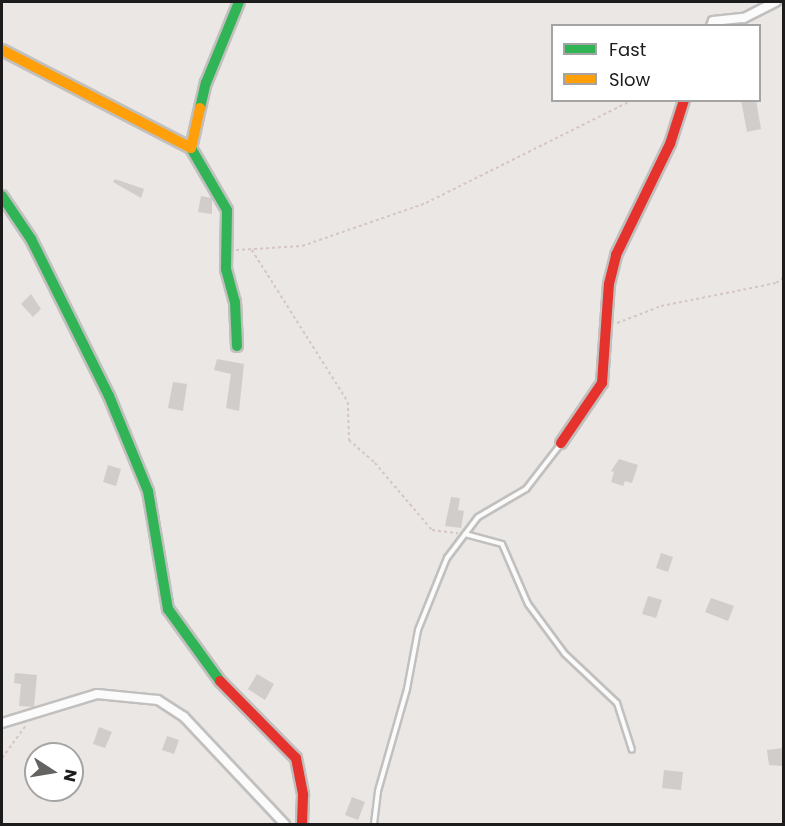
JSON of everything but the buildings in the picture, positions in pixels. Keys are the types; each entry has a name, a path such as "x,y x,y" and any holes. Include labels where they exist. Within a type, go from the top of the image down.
{"street":[{"path":"191,148 206,82 239,2"},
{"path":"712,24 713,21 744,18 776,2"},
{"path":"2,50 191,148 227,210 226,269 235,302 237,346"},
{"path":"561,443 602,383 608,326 609,285 616,255 670,144 683,102"},
{"path":"2,196 31,239 114,407 148,491 168,609 231,696 296,758 303,795 302,825"},
{"path":"2,723 97,694 158,700 184,717 285,825"}],"lane":[{"path":"374,825 378,790 407,689 418,630 447,558 478,517 526,489 561,443"},
{"path":"465,534 502,544 528,604 565,654 617,703 632,750"}],"path":[{"path":"226,249 252,250 302,246 426,203 629,102"},
{"path":"252,250 348,402 349,440 375,464 432,530 465,534"},
{"path":"608,326 661,306 777,283 783,277"},
{"path":"2,758 35,712"}],"traffic: fast":[{"path":"200,108 206,83 239,2"},
{"path":"191,148 227,210 226,269 235,302 237,346"},
{"path":"2,196 31,239 109,396 148,491 168,609 220,681"}],"traffic: slow":[{"path":"2,50 191,148 200,108"}],"traffic: jam":[{"path":"561,443 602,383 609,284 616,255 670,144 683,102"},
{"path":"220,681 296,758 303,795 302,824"}]}
